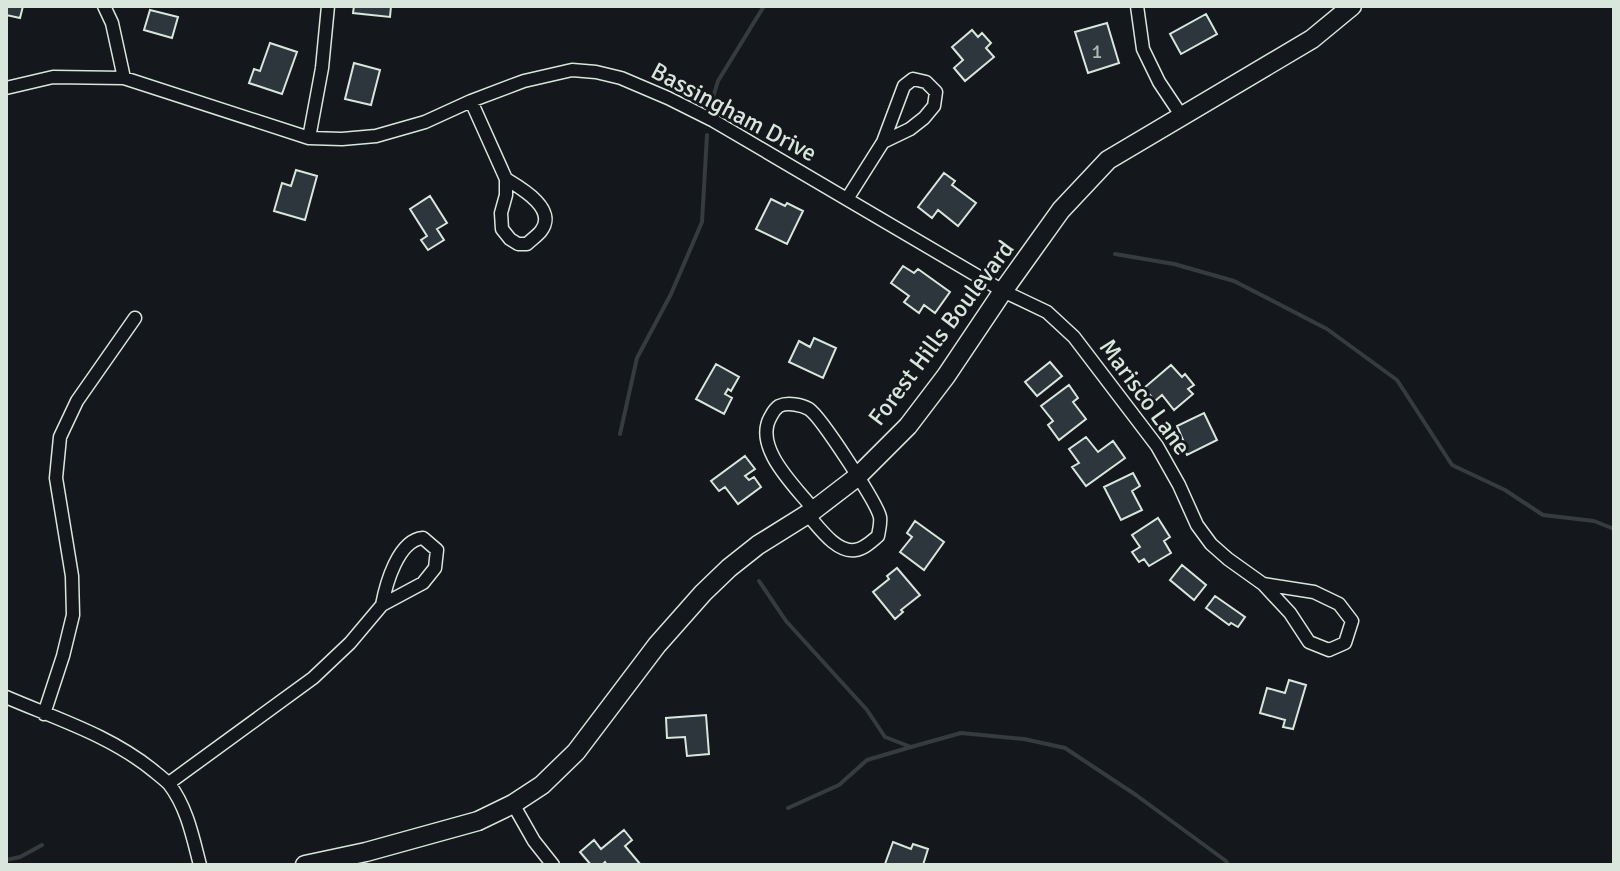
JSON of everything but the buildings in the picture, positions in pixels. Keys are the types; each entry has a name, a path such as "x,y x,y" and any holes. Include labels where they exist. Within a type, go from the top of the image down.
{"main road":[{"name":"Forest Hills Boulevard","path":"305,865 366,852 478,821 542,785 576,752 657,645 703,593 758,545 811,512 857,477 908,426 1061,210 1108,160 1312,39 1352,6"}],"street":[{"path":"104,6 112,23 124,78"},
{"path":"309,138 322,68 328,6"},
{"path":"1137,6 1143,49 1159,82 1181,115"},
{"name":"Bassingham Drive","path":"6,88 53,77 124,78 309,138 342,139 376,136 425,122 524,81 572,70 609,75 668,98 714,121 1003,291"},
{"path":"847,199 883,142 904,86 913,79 926,82 936,92 934,106 910,129 883,142"},
{"path":"471,101 506,179 502,229 518,244 527,244 541,231 546,219 543,210 523,189 506,179"},
{"name":"Marisco Lane","path":"1003,291 1047,312 1074,337 1157,446 1197,525 1211,544 1263,584 1290,613 1309,642 1329,650 1345,643 1352,621 1339,604 1314,592 1263,584"},
{"path":"44,714 73,615 72,576 56,478 60,437 77,401 135,318"},
{"path":"793,404 806,407 815,414 857,477 879,515 878,536 867,545 855,550 847,549 836,544 811,512 771,455 766,442 768,420 777,408 793,404"},
{"path":"169,783 313,678 350,643 382,605 423,583 435,568 437,550 423,538 414,538 404,548 386,586 382,605"},
{"path":"6,697 101,737 140,760 169,783 192,831 200,865"},
{"path":"513,804 534,841 553,865"}],"waterway":[{"path":"711,104 718,81 764,6"},
{"path":"620,434 637,358 671,294 702,222 707,135"},
{"path":"1115,254 1174,264 1234,281 1327,329 1397,380 1452,465 1505,490 1543,515 1594,521 1614,529"},
{"path":"759,581 786,621 867,710 885,737 911,747"},
{"path":"788,808 839,785 867,760 911,747 961,733 1024,739 1065,748 1136,795 1228,865"},
{"path":"6,860 20,857 42,845"}]}
